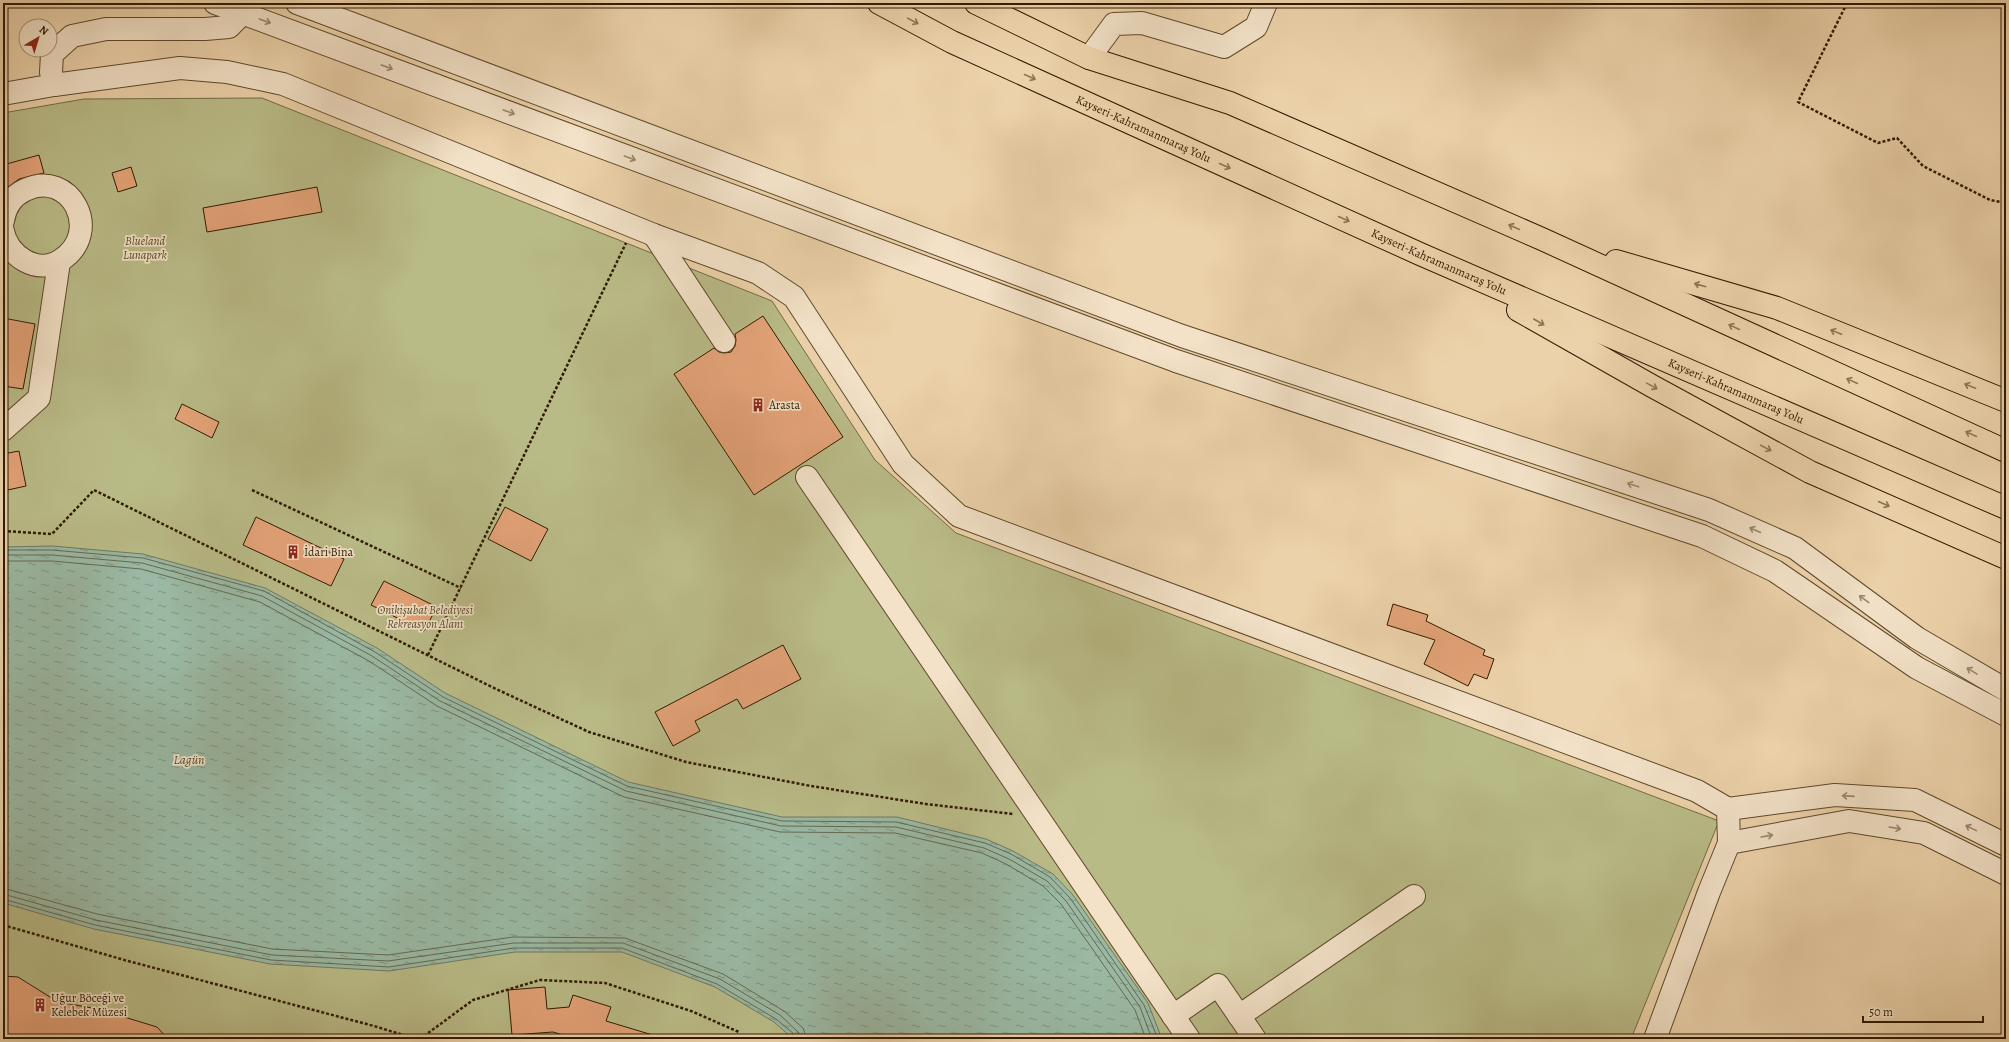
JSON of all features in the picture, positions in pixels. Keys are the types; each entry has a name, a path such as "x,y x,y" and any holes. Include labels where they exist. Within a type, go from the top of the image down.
{"highway":[{"name":"Kayseri-Kahramanmaraş Yolu","path":"879,3 952,42 1420,254 2006,508"},
{"path":"976,3 1089,58 1230,103 1542,239 2006,451"},
{"path":"1542,239 1778,308 2006,401"},
{"path":"1420,254 1652,386 1810,472 2006,558"}],"street":[{"path":"215,3 1176,361 1702,536 1775,571 1917,668 2006,715"},
{"path":"297,3 1182,336 1709,510 1795,548 1917,638 2006,690"},
{"path":"1089,58 1114,24 1142,24 1224,47 1256,27 1266,3"},
{"path":"54,85 51,72 52,54 72,36 106,29 205,29 229,27 243,13"},
{"path":"3,94 54,85 180,68 227,72 283,84 654,235 758,273 794,297 903,464 959,516 1697,791 1728,809 1835,795 1915,800 2006,845"},
{"path":"44,186 57,188 68,195 76,205 81,218 82,231 78,244 70,254 59,262 39,265 20,259 11,250 4,239 3,219 10,202 19,193 31,187 44,186"},
{"path":"654,235 724,341"},
{"path":"3,430 39,398 59,262"},
{"path":"807,477 1189,1039"},
{"path":"1655,1039 1729,843 1728,809"},
{"path":"1729,843 1849,821 1924,833 2006,874"},
{"path":"1239,1016 1414,896"},
{"path":"1173,1016 1218,985 1255,1039"}],"path":[{"path":"1847,3 1798,102 1878,143 1896,138 1923,166 1990,200 2006,203"},
{"path":"428,655 634,227"},
{"path":"3,531 52,534 94,490 428,655 589,732 686,762 811,786 926,804 1037,816"},
{"path":"252,490 461,588"},
{"path":"3,925 128,961 366,1024 416,1039"},
{"path":"420,1039 472,1000 540,980 605,983 691,1011 739,1032"}],"green space":[{"name":"Onikişubat Belediyesi Rekreasyon Alanı","path":"262,98 772,301 875,460 956,533 1719,821 1631,1039 3,1039 3,113 84,99"}],"water":[{"name":"Lagün","path":"52,546 143,554 265,588 377,648 445,693 628,782 782,817 897,817 986,839 1013,851 1053,874 1073,895 1148,1003 1162,1039 793,1039 774,1022 715,987 622,952 515,952 389,971 270,964 94,929 3,903 3,547"}],"building":[{"path":"39,155 44,173 19,179 3,191 3,165"},
{"path":"131,167 137,186 118,192 112,173"},
{"path":"317,187 322,212 207,232 203,208"},
{"name":"Arasta","path":"763,316 843,437 754,495 674,374 714,348 719,352 731,352 735,346 735,334"},
{"path":"3,318 35,324 23,389 3,386"},
{"path":"182,404 219,422 212,438 175,419"},
{"path":"19,451 26,486 3,491 3,454"},
{"path":"505,507 548,529 531,561 488,539"},
{"name":"İdari Bina","path":"256,517 344,559 331,586 243,545"},
{"path":"384,581 437,607 424,631 371,605"},
{"path":"1393,604 1428,615 1426,621 1485,650 1483,655 1494,659 1487,679 1474,674 1468,686 1424,664 1435,640 1387,625"},
{"path":"783,645 801,679 743,709 737,699 695,721 700,731 673,746 655,712"},
{"name":"Uğur Böceği ve Kelebek Müzesi","path":"3,976 18,977 58,1002 98,1009 157,1027 168,1039 3,1039"},
{"path":"545,987 547,1009 569,1007 573,995 611,1007 606,1021 656,1036 655,1039 576,1039 553,1032 512,1035 508,990"}],"place":[{"name":"Arasta","path":"758,405"},
{"name":"İdari Bina","path":"293,552"},
{"name":"Uğur Böceği ve Kelebek Müzesi","path":"40,1005"}],"park label":[{"name":"Blueland Lunapark","path":"145,248"}]}
